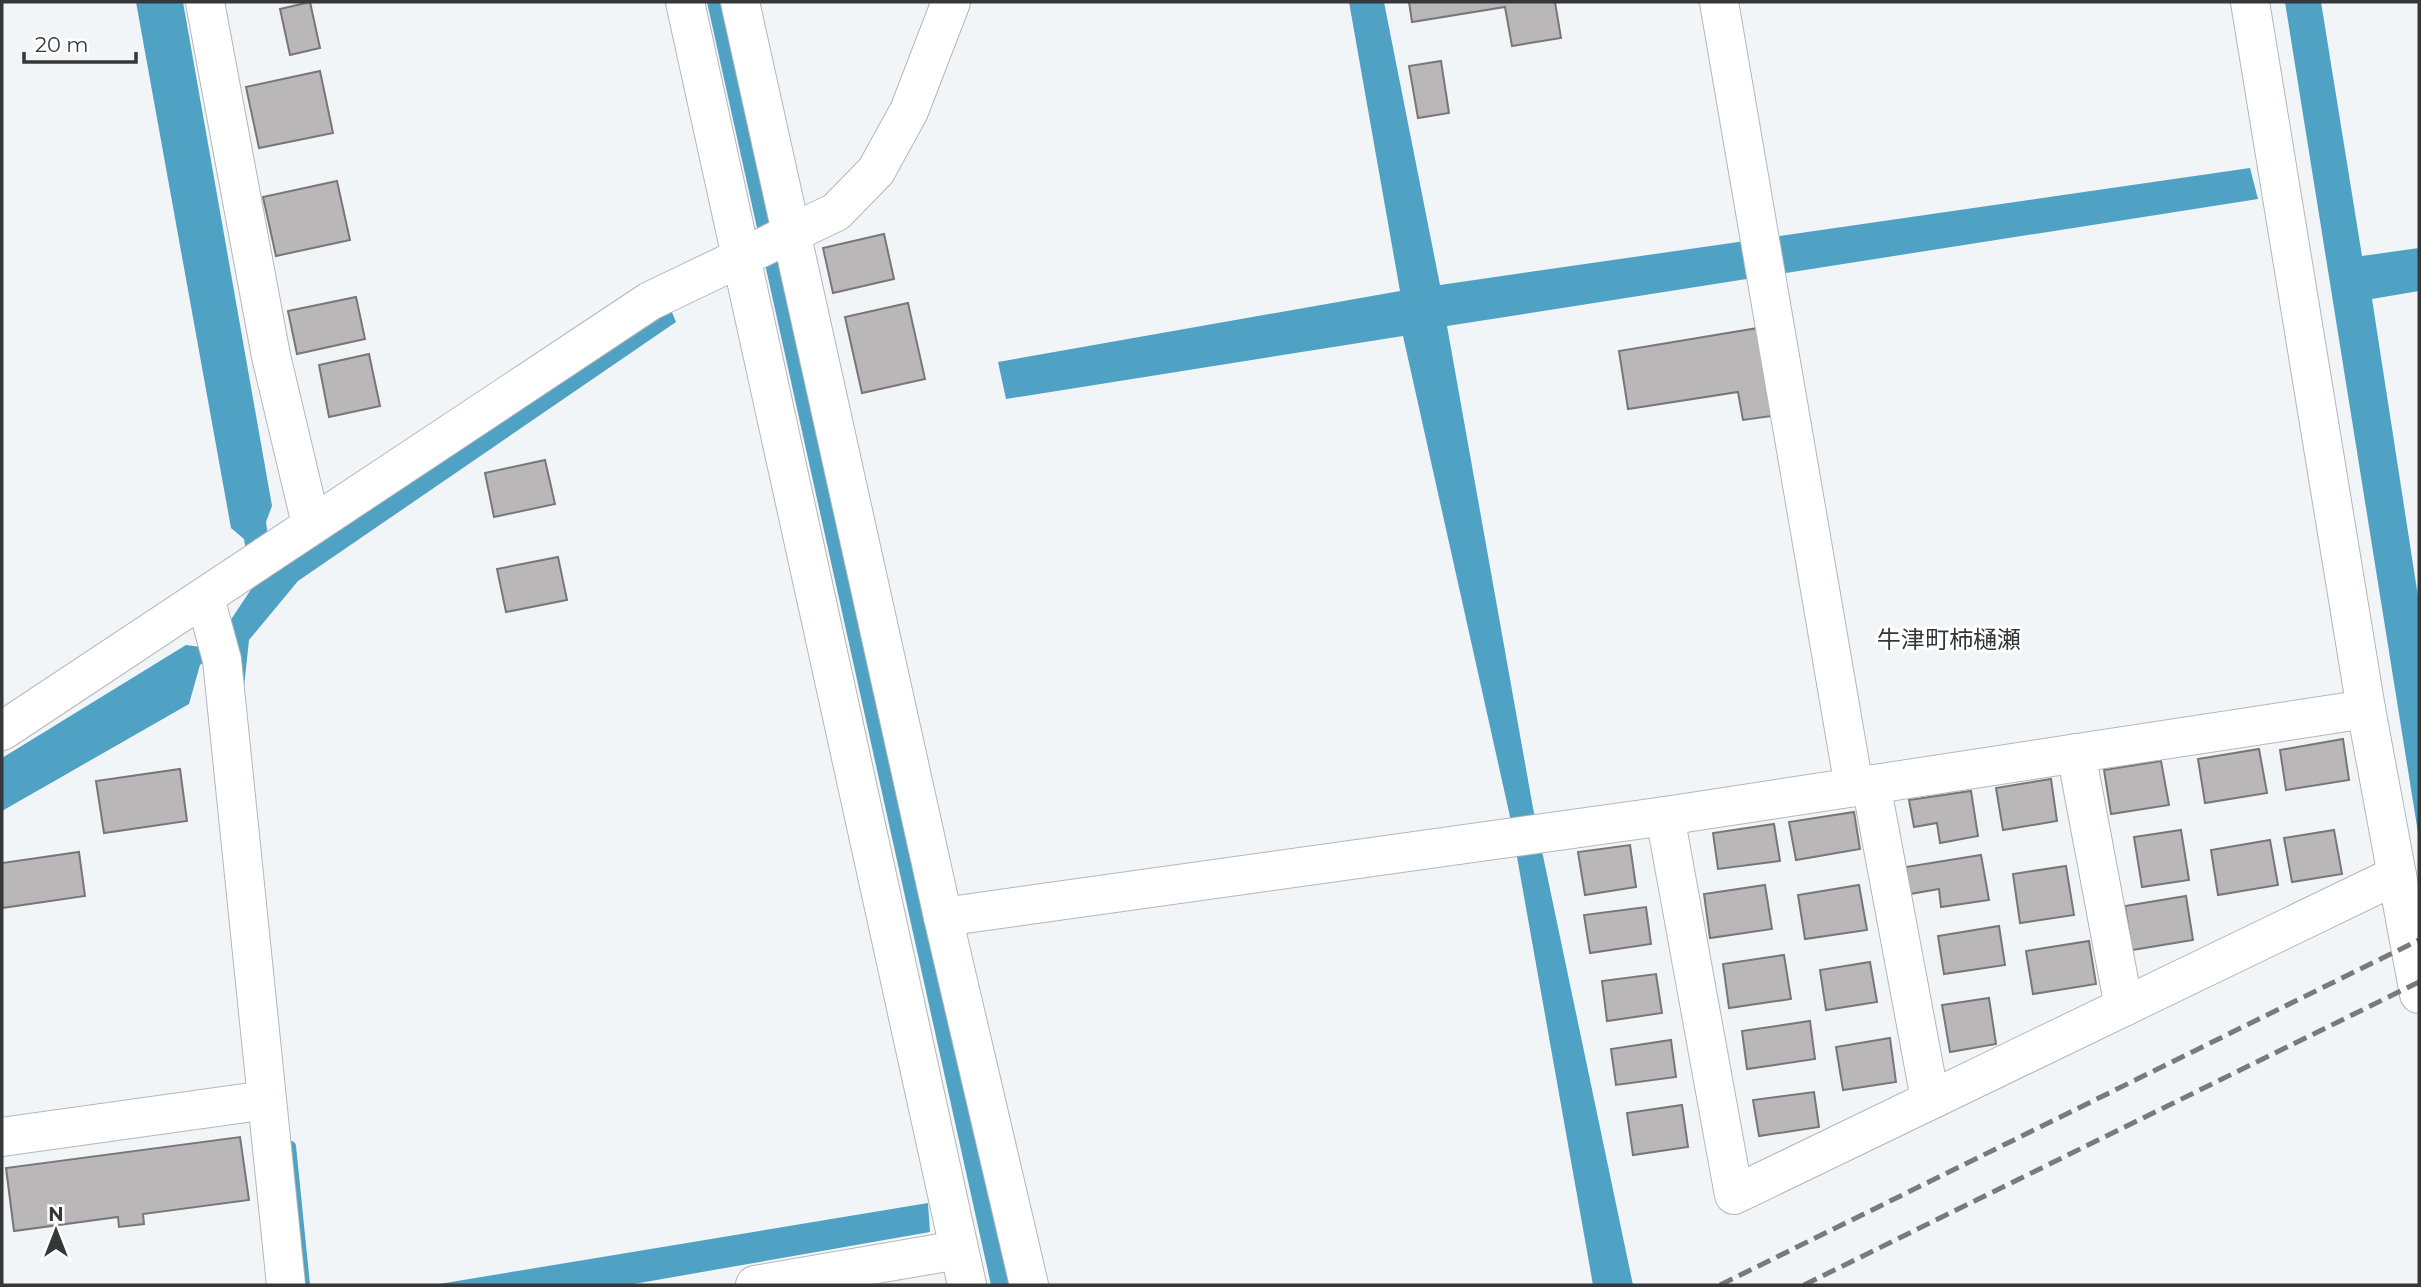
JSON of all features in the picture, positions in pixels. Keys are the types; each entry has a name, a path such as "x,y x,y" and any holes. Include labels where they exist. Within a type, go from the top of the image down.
{"street":[{"path":"205,2 271,356 311,524"},
{"path":"685,2 962,1268 755,1285"},
{"path":"740,2 943,916 1029,1285"},
{"path":"286,1285 213,627 238,576 311,524 650,301 836,212 876,171 909,111 951,2"},
{"path":"1719,2 1768,285 1863,786 1930,1099"},
{"path":"2250,2 2366,709 2419,994"},
{"path":"2,731 213,627"},
{"path":"943,916 1665,816 2366,709"},
{"path":"2076,753 2124,1006"},
{"path":"1665,816 1734,1195 2397,875"},
{"path":"2,1137 267,1100"}],"water":[{"path":"136,2 183,2 272,506 266,522 273,572 671,310 676,322 298,581 249,640 244,687 233,639 200,665 189,704 2,811 2,758 186,645 201,647 232,618 252,588 244,539 231,528"},
{"path":"707,2 726,2 1010,1285 991,1285"},
{"path":"1349,2 1384,2 1440,285 2250,168 2258,199 1447,326 1533,808 1633,1285 1593,1285 1509,812 1403,336 1006,399 998,362 1400,291"},
{"path":"2285,2 2321,2 2362,256 2419,248 2419,291 2372,299 2419,603 2419,839"},
{"path":"928,1203 930,1232 628,1285 433,1285"}],"building":[{"path":"310,2 320,48 290,55 280,9"},
{"path":"1409,2 1555,2 1561,38 1512,46 1505,7 1412,22"},
{"path":"1441,61 1449,113 1418,118 1409,66"},
{"path":"320,71 333,133 259,148 246,87"},
{"path":"337,181 350,240 276,256 263,197"},
{"path":"884,234 894,279 833,293 823,248"},
{"path":"356,297 365,339 297,354 288,311"},
{"path":"908,303 925,379 862,393 845,317"},
{"path":"1758,328 1772,416 1743,420 1738,392 1628,409 1619,351"},
{"path":"369,354 380,406 329,417 319,365"},
{"path":"545,460 555,504 494,517 485,473"},
{"path":"558,557 567,600 506,612 497,569"},
{"path":"2343,739 2349,780 2286,790 2280,750"},
{"path":"2259,749 2267,793 2205,803 2198,759"},
{"path":"2161,761 2169,805 2111,814 2104,770"},
{"path":"180,769 187,821 104,833 96,781"},
{"path":"2051,779 2057,821 2003,830 1996,788"},
{"path":"1971,791 1978,836 1940,843 1937,823 1914,827 1909,800"},
{"path":"1854,812 1860,849 1796,860 1789,822"},
{"path":"1774,824 1780,861 1718,869 1713,833"},
{"path":"2181,830 2189,880 2142,887 2134,837"},
{"path":"2334,830 2342,874 2292,882 2284,838"},
{"path":"2270,840 2278,885 2218,895 2211,850"},
{"path":"1630,845 1636,887 1585,895 1578,852"},
{"path":"79,852 85,896 2,908 2,863"},
{"path":"1981,855 1989,900 1941,907 1939,889 1910,894 1906,867"},
{"path":"2066,866 2074,915 2020,923 2013,874"},
{"path":"1765,885 1772,929 1710,938 1704,894"},
{"path":"1859,885 1867,930 1805,939 1798,895"},
{"path":"2186,896 2193,940 2132,950 2125,906"},
{"path":"1646,907 1651,944 1590,953 1584,915"},
{"path":"1999,926 2005,965 1944,974 1938,936"},
{"path":"2089,941 2096,984 2033,994 2026,951"},
{"path":"1784,955 1791,999 1729,1008 1723,964"},
{"path":"1870,962 1877,1002 1826,1010 1820,970"},
{"path":"1656,974 1662,1013 1607,1021 1602,981"},
{"path":"1989,998 1996,1044 1950,1052 1942,1005"},
{"path":"1810,1021 1815,1059 1747,1069 1742,1031"},
{"path":"1890,1038 1896,1082 1843,1090 1836,1047"},
{"path":"1671,1040 1676,1077 1616,1085 1611,1049"},
{"path":"1814,1092 1819,1127 1759,1136 1753,1100"},
{"path":"1682,1105 1688,1147 1633,1155 1627,1113"},
{"path":"240,1137 249,1200 143,1214 144,1224 119,1227 118,1217 14,1231 6,1168"}],"waterway":[{"path":"291,1146 305,1285"}],"railway":[{"path":"1720,1285 2419,940"},
{"path":"1804,1285 2419,982"}],"district":[{"name":"牛津町柿樋瀬","path":"1949,640"}]}
